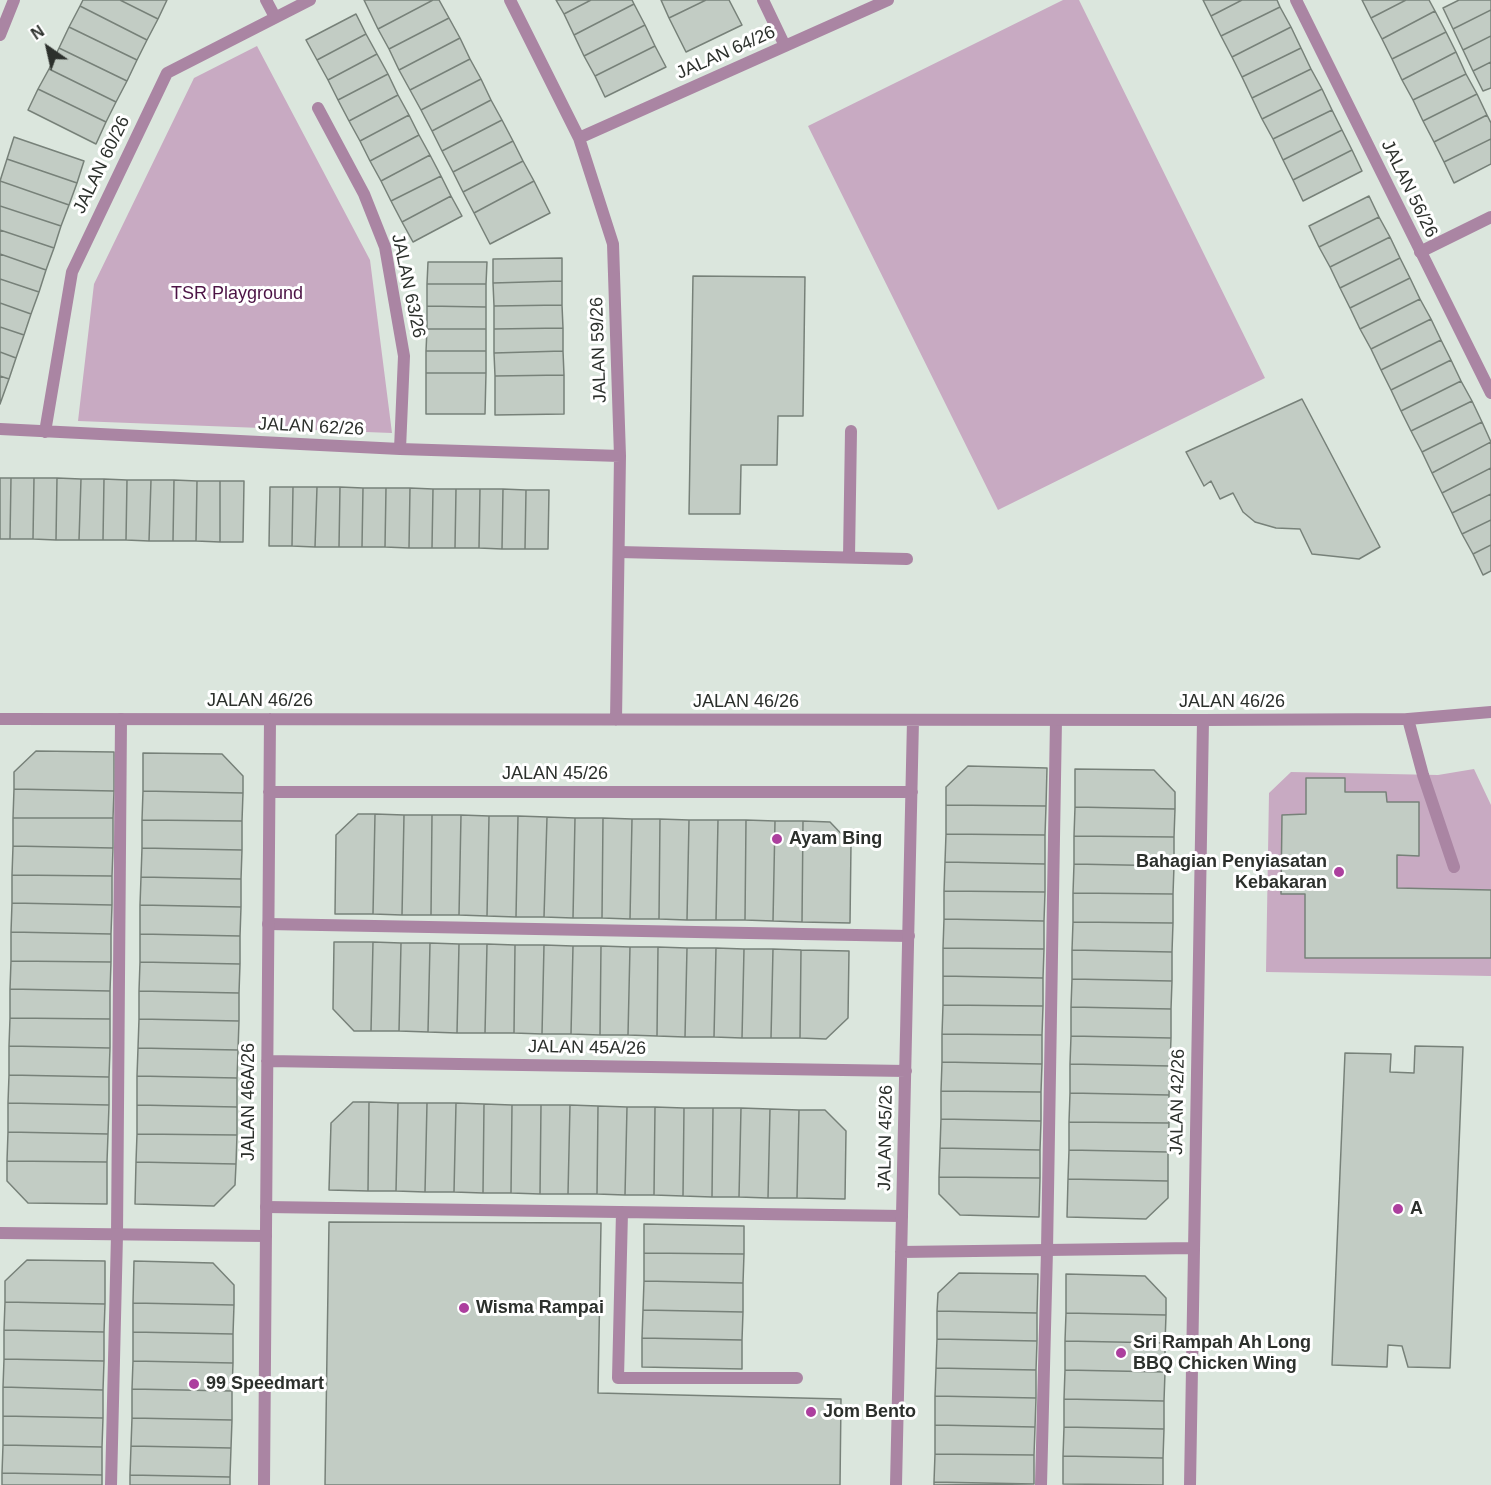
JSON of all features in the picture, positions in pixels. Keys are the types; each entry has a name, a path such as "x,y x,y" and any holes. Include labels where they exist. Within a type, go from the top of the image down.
{"street":[{"path":"0,35 14,0"},
{"path":"266,0 275,17"},
{"name":"JALAN 60/26","path":"45,432 72,272 167,73 310,0"},
{"name":"JALAN 59/26","path":"510,0 579,138 613,244 620,456 616,720"},
{"path":"763,0 786,46"},
{"name":"JALAN 64/26","path":"579,138 888,0"},
{"name":"JALAN 56/26","path":"1296,0 1491,393"},
{"name":"JALAN 63/26","path":"318,108 364,194 385,247 404,356 400,449"},
{"path":"1420,252 1491,217"},
{"name":"JALAN 62/26","path":"0,429 400,449 620,456"},
{"path":"849,556 851,431"},
{"path":"619,552 907,559"},
{"name":"JALAN 46/26","path":"0,719 1203,720 1408,719 1491,712"},
{"path":"111,1485 117,1235 120,719"},
{"name":"JALAN 46A/26","path":"264,1485 270,719"},
{"path":"1408,719 1423,775 1454,867"},
{"name":"JALAN 45/26","path":"896,1485 913,720"},
{"path":"1041,1485 1056,720"},
{"name":"JALAN 42/26","path":"1190,1485 1203,720"},
{"name":"JALAN 45/26","path":"269,792 912,792"},
{"path":"268,924 909,936"},
{"name":"JALAN 45A/26","path":"267,1061 906,1071"},
{"path":"266,1207 902,1216"},
{"path":"622,1212 618,1378 797,1378"},
{"path":"0,1233 266,1236"},
{"path":"901,1252 1194,1248"}],"green space":[{"path":"1063,0 1079,0 1265,378 998,510 808,126"},
{"name":"TSR Playground","path":"257,46 370,260 392,433 78,421 94,284 194,78"},
{"path":"1474,769 1491,805 1491,976 1266,972 1269,793 1291,772 1438,775"}],"building":[{"path":"83,0 120,0 158,19 147,40 80,6"},
{"path":"120,0 167,0 158,19"},
{"path":"364,0 433,0 378,29"},
{"path":"433,0 439,0 449,18 389,49 378,29"},
{"path":"556,0 591,0 564,14"},
{"path":"591,0 632,0 634,4 574,35 564,14"},
{"path":"661,0 706,0 669,18"},
{"path":"706,0 729,0 742,25 686,52 669,18"},
{"path":"1203,0 1242,0 1211,16"},
{"path":"1242,0 1277,0 1280,7 1221,36 1211,16"},
{"path":"1362,0 1406,0 1371,18"},
{"path":"1406,0 1429,0 1435,11 1382,39 1371,18"},
{"path":"1459,0 1491,0 1491,10 1453,29 1443,8"},
{"path":"634,4 645,25 584,56 574,35"},
{"path":"80,6 147,40 137,60 69,27"},
{"path":"1280,7 1291,27 1232,57 1221,36"},
{"path":"1491,10 1491,36 1463,50 1453,29"},
{"path":"1435,11 1446,32 1392,59 1382,39"},
{"path":"356,14 366,34 317,60 306,40"},
{"path":"449,18 460,38 399,70 389,49"},
{"path":"645,25 655,46 595,76 584,56"},
{"path":"69,27 137,60 127,81 59,48"},
{"path":"1291,27 1301,48 1242,77 1232,57"},
{"path":"1446,32 1456,52 1402,80 1392,59"},
{"path":"366,34 377,54 328,80 317,60"},
{"path":"1491,36 1491,62 1473,71 1463,50"},
{"path":"460,38 470,59 410,90 399,70"},
{"path":"655,46 666,67 605,97 595,76"},
{"path":"59,48 127,81 116,102 49,69"},
{"path":"1301,48 1311,69 1252,98 1242,77"},
{"path":"1456,52 1466,74 1413,100 1402,80"},
{"path":"377,54 388,74 338,100 328,80"},
{"path":"470,59 481,79 421,110 410,90"},
{"path":"1491,62 1491,88 1483,91 1473,71"},
{"path":"49,69 116,102 106,122 38,89"},
{"path":"1311,69 1322,89 1262,119 1252,98"},
{"path":"388,74 398,95 349,121 338,100"},
{"path":"1466,74 1477,94 1423,121 1413,100"},
{"path":"481,79 491,100 432,131 421,110"},
{"path":"38,89 106,122 96,144 28,110"},
{"path":"1322,89 1332,110 1273,139 1262,119"},
{"path":"1477,94 1487,115 1434,142 1423,121"},
{"path":"398,95 409,115 360,141 349,121"},
{"path":"491,100 502,120 442,151 432,131"},
{"path":"1332,110 1342,130 1283,160 1273,139"},
{"path":"409,115 419,135 370,161 360,141"},
{"path":"1487,115 1491,123 1491,139 1444,162 1434,142"},
{"path":"502,120 513,141 453,172 442,151"},
{"path":"1342,130 1352,150 1293,180 1283,160"},
{"path":"419,135 430,155 381,181 370,161"},
{"path":"14,137 84,161 77,183 7,159"},
{"path":"1491,139 1491,164 1454,183 1444,162"},
{"path":"513,141 523,161 463,192 453,172"},
{"path":"1352,150 1362,171 1303,201 1293,180"},
{"path":"430,155 441,176 391,201 381,181"},
{"path":"7,159 77,183 69,205 0,181"},
{"path":"523,161 534,181 474,213 463,192"},
{"path":"441,176 451,196 402,222 391,201"},
{"path":"0,181 69,205 61,226 0,206"},
{"path":"534,181 550,213 490,244 474,213"},
{"path":"451,196 462,216 413,242 402,222"},
{"path":"1369,196 1379,217 1319,247 1309,226"},
{"path":"0,206 61,226 54,248 0,230"},
{"path":"1379,217 1390,237 1330,267 1319,247"},
{"path":"0,230 54,248 46,270 0,254"},
{"path":"1390,237 1400,258 1340,288 1330,267"},
{"path":"0,254 46,270 39,292 0,279"},
{"path":"562,258 562,281 493,283 493,259"},
{"path":"1400,258 1410,278 1350,308 1340,288"},
{"path":"428,262 487,262 486,284 427,284"},
{"path":"693,276 805,277 803,416 778,416 777,465 741,465 740,514 689,514"},
{"path":"1410,278 1420,299 1360,329 1350,308"},
{"path":"0,279 39,292 31,314 0,303"},
{"path":"562,281 562,305 494,306 493,283"},
{"path":"427,284 486,284 486,307 427,306"},
{"path":"1420,299 1431,319 1371,349 1360,329"},
{"path":"0,303 31,314 24,335 0,327"},
{"path":"562,305 563,328 494,329 494,306"},
{"path":"427,306 486,307 486,329 427,329"},
{"path":"1431,319 1441,340 1381,370 1371,349"},
{"path":"0,327 24,335 16,358 0,352"},
{"path":"563,328 563,351 494,353 494,329"},
{"path":"427,329 486,329 486,351 426,351"},
{"path":"1441,340 1451,360 1391,390 1381,370"},
{"path":"426,351 486,351 486,373 426,373"},
{"path":"563,351 564,375 495,376 494,353"},
{"path":"0,352 16,358 9,379 0,376"},
{"path":"1451,360 1461,381 1401,411 1391,390"},
{"path":"426,373 486,373 485,414 426,414"},
{"path":"564,375 564,414 495,415 495,376"},
{"path":"0,376 9,379 0,404"},
{"path":"1461,381 1472,401 1411,431 1401,411"},
{"path":"1302,399 1380,547 1359,559 1312,554 1300,529 1276,528 1255,522 1243,512 1233,493 1220,499 1211,481 1204,486 1186,452"},
{"path":"1472,401 1482,422 1422,452 1411,431"},
{"path":"1482,422 1491,442 1432,473 1422,452"},
{"path":"1491,442 1491,468 1442,493 1432,473"},
{"path":"1491,468 1491,494 1452,513 1442,493"},
{"path":"0,478 11,478 10,539 0,539"},
{"path":"11,478 34,478 33,539 10,539"},
{"path":"34,478 57,478 56,540 33,539"},
{"path":"57,478 81,479 79,540 56,540"},
{"path":"81,479 104,479 103,540 79,540"},
{"path":"104,479 127,480 126,540 103,540"},
{"path":"127,480 151,480 149,541 126,540"},
{"path":"151,480 174,480 173,541 149,541"},
{"path":"174,480 197,481 196,541 173,541"},
{"path":"197,481 220,481 220,542 196,541"},
{"path":"220,481 244,481 243,542 220,542"},
{"path":"270,487 293,487 292,546 269,546"},
{"path":"293,487 317,487 315,547 292,546"},
{"path":"317,487 340,487 339,547 315,547"},
{"path":"340,487 363,488 362,547 339,547"},
{"path":"363,488 386,488 385,547 362,547"},
{"path":"386,488 410,488 409,548 385,547"},
{"path":"410,488 433,489 432,548 409,548"},
{"path":"433,489 456,489 455,548 432,548"},
{"path":"456,489 480,489 479,548 455,548"},
{"path":"480,489 503,489 502,549 479,548"},
{"path":"503,489 526,490 525,549 502,549"},
{"path":"526,490 549,490 548,549 525,549"},
{"path":"1491,494 1491,520 1462,534 1452,513"},
{"path":"1491,520 1491,545 1473,554 1462,534"},
{"path":"1491,545 1491,571 1483,575 1473,554"},
{"path":"36,751 114,752 114,791 14,789 14,772"},
{"path":"143,753 222,754 243,776 243,793 143,791"},
{"path":"968,766 1047,768 1046,806 946,805 946,787"},
{"path":"1075,769 1154,770 1175,792 1175,809 1075,807"},
{"name":"Bahagian Penyiasatan Kebakaran","path":"1306,778 1345,778 1345,792 1386,792 1387,802 1419,802 1419,856 1397,855 1397,888 1491,890 1491,958 1305,958 1305,894 1281,894 1282,815 1306,814"},
{"path":"14,789 114,791 113,818 13,818"},
{"path":"143,791 243,793 242,821 142,820"},
{"path":"946,805 1046,806 1045,835 946,834"},
{"path":"1075,807 1175,809 1174,837 1074,836"},
{"path":"358,814 375,814 373,914 335,914 336,835"},
{"path":"375,814 404,815 402,915 373,914"},
{"path":"404,815 432,815 431,915 402,915"},
{"path":"432,815 461,815 459,915 431,915"},
{"path":"461,815 489,816 487,916 459,915"},
{"path":"489,816 518,816 516,917 487,916"},
{"path":"518,816 547,817 544,917 516,917"},
{"path":"547,817 575,818 573,918 544,917"},
{"path":"13,818 113,818 113,848 13,846"},
{"path":"575,818 603,818 602,918 573,918"},
{"path":"603,818 632,819 630,919 602,918"},
{"path":"632,819 660,819 659,919 630,919"},
{"path":"660,819 689,820 687,920 659,919"},
{"path":"142,820 242,821 242,850 142,848"},
{"path":"689,820 718,820 716,920 687,920"},
{"path":"718,820 746,820 745,920 716,920"},
{"path":"746,820 775,821 773,921 745,920"},
{"path":"775,821 803,821 802,922 773,921"},
{"path":"803,821 830,822 851,844 850,923 802,922"},
{"path":"946,834 1045,835 1045,864 945,862"},
{"path":"1074,836 1174,837 1174,866 1074,864"},
{"path":"13,846 113,848 112,876 12,875"},
{"path":"142,848 242,850 241,879 141,877"},
{"path":"945,862 1045,864 1045,892 944,891"},
{"path":"1074,864 1174,866 1173,894 1073,893"},
{"path":"12,875 112,876 112,905 12,903"},
{"path":"141,877 241,879 241,907 140,905"},
{"path":"944,891 1045,892 1044,921 944,919"},
{"path":"1073,893 1173,894 1173,923 1073,922"},
{"path":"12,903 112,905 111,934 11,932"},
{"path":"140,905 241,907 240,936 140,934"},
{"path":"944,919 1044,921 1044,949 943,948"},
{"path":"1073,922 1173,923 1172,952 1072,950"},
{"path":"11,932 111,934 111,962 11,961"},
{"path":"140,934 240,936 240,964 140,962"},
{"path":"334,942 373,942 371,1031 354,1031 333,1009"},
{"path":"373,942 401,943 399,1031 371,1031"},
{"path":"401,943 430,943 428,1032 399,1031"},
{"path":"430,943 459,944 457,1033 428,1032"},
{"path":"459,944 487,944 485,1033 457,1033"},
{"path":"487,944 515,945 514,1033 485,1033"},
{"path":"515,945 544,945 542,1034 514,1033"},
{"path":"544,945 573,946 571,1034 542,1034"},
{"path":"573,946 601,946 600,1035 571,1034"},
{"path":"601,946 630,947 628,1035 600,1035"},
{"path":"630,947 658,947 657,1036 628,1035"},
{"path":"658,947 687,948 685,1037 657,1036"},
{"path":"687,948 716,948 714,1037 685,1037"},
{"path":"716,948 744,949 742,1038 714,1037"},
{"path":"943,948 1044,949 1043,978 943,976"},
{"path":"744,949 773,949 771,1038 742,1038"},
{"path":"773,949 801,950 800,1038 771,1038"},
{"path":"801,950 849,951 848,1018 826,1039 800,1038"},
{"path":"1072,950 1172,952 1172,981 1072,979"},
{"path":"11,961 111,962 110,991 10,989"},
{"path":"140,962 240,964 239,993 139,991"},
{"path":"943,976 1043,978 1043,1006 943,1005"},
{"path":"1072,979 1172,981 1171,1009 1071,1007"},
{"path":"10,989 110,991 110,1019 10,1018"},
{"path":"139,991 239,993 239,1021 139,1019"},
{"path":"943,1005 1043,1006 1042,1035 942,1034"},
{"path":"1071,1007 1171,1009 1171,1038 1071,1036"},
{"path":"10,1018 110,1019 110,1048 9,1046"},
{"path":"139,1019 239,1021 238,1050 138,1048"},
{"path":"942,1034 1042,1035 1042,1064 942,1062"},
{"path":"1071,1036 1171,1038 1170,1066 1070,1064"},
{"path":"9,1046 110,1048 109,1077 9,1075"},
{"name":"A","path":"1415,1046 1463,1047 1450,1368 1408,1367 1402,1346 1388,1345 1387,1367 1332,1365 1345,1053 1391,1054 1390,1072 1414,1073"},
{"path":"138,1048 238,1050 237,1078 137,1076"},
{"path":"942,1062 1042,1064 1041,1092 941,1091"},
{"path":"1070,1064 1170,1066 1169,1095 1070,1093"},
{"path":"9,1075 109,1077 109,1105 8,1103"},
{"path":"137,1076 237,1078 237,1107 137,1105"},
{"path":"941,1091 1041,1092 1041,1121 941,1119"},
{"path":"1070,1093 1169,1095 1169,1123 1069,1122"},
{"path":"353,1102 369,1102 368,1191 329,1190 331,1123"},
{"path":"369,1102 398,1103 396,1191 368,1191"},
{"path":"8,1103 109,1105 108,1134 8,1132"},
{"path":"398,1103 427,1103 425,1192 396,1191"},
{"path":"427,1103 456,1103 454,1192 425,1192"},
{"path":"456,1103 484,1104 483,1193 454,1192"},
{"path":"484,1104 512,1105 511,1193 483,1193"},
{"path":"137,1105 237,1107 237,1135 137,1134"},
{"path":"512,1105 541,1105 540,1194 511,1193"},
{"path":"541,1105 570,1105 568,1194 540,1194"},
{"path":"570,1105 598,1106 597,1194 568,1194"},
{"path":"598,1106 627,1107 625,1195 597,1194"},
{"path":"627,1107 655,1107 654,1195 625,1195"},
{"path":"655,1107 684,1108 683,1196 654,1195"},
{"path":"684,1108 713,1108 712,1197 683,1196"},
{"path":"713,1108 741,1108 739,1197 712,1197"},
{"path":"741,1108 770,1109 768,1198 739,1197"},
{"path":"770,1109 799,1110 797,1198 768,1198"},
{"path":"799,1110 825,1110 846,1131 845,1199 797,1198"},
{"path":"941,1119 1041,1121 1040,1150 940,1148"},
{"path":"1069,1122 1169,1123 1168,1152 1069,1150"},
{"path":"8,1132 108,1134 107,1162 7,1161"},
{"path":"137,1134 237,1135 236,1164 136,1162"},
{"path":"940,1148 1040,1150 1040,1178 939,1177"},
{"path":"1069,1150 1168,1152 1168,1181 1068,1179"},
{"path":"7,1161 107,1162 107,1204 28,1203 7,1181"},
{"path":"136,1162 236,1164 235,1185 214,1206 135,1204"},
{"path":"939,1177 1040,1178 1039,1217 960,1215 939,1194"},
{"path":"1068,1179 1168,1181 1168,1198 1146,1219 1067,1217"},
{"name":"Wisma Rampai","path":"329,1222 601,1223 598,1393 841,1399 840,1485 325,1485"},
{"path":"644,1224 744,1226 744,1254 644,1253"},
{"path":"644,1253 744,1254 743,1283 644,1281"},
{"path":"27,1260 105,1261 105,1304 5,1302 5,1281"},
{"path":"134,1261 213,1263 234,1285 234,1305 133,1303"},
{"path":"959,1273 1038,1274 1037,1313 937,1311 938,1293"},
{"path":"1066,1274 1145,1276 1166,1298 1166,1315 1066,1313"},
{"path":"644,1281 743,1283 743,1312 643,1310"},
{"path":"5,1302 105,1304 104,1332 4,1330"},
{"path":"133,1303 234,1305 233,1334 133,1332"},
{"path":"643,1310 743,1312 742,1340 642,1338"},
{"path":"937,1311 1037,1313 1037,1341 937,1339"},
{"path":"1066,1313 1166,1315 1165,1343 1065,1341"},
{"path":"4,1330 104,1332 104,1361 4,1359"},
{"path":"133,1332 233,1334 233,1363 133,1361"},
{"path":"642,1338 742,1340 742,1369 642,1367"},
{"path":"937,1339 1037,1341 1036,1370 936,1368"},
{"path":"1065,1341 1165,1343 1165,1372 1065,1370"},
{"path":"4,1359 104,1361 103,1390 3,1387"},
{"path":"133,1361 233,1363 232,1391 132,1389"},
{"path":"936,1368 1036,1370 1036,1398 935,1396"},
{"path":"1065,1370 1165,1372 1164,1401 1064,1399"},
{"path":"3,1387 103,1390 103,1418 3,1416"},
{"path":"132,1389 232,1391 232,1420 132,1418"},
{"path":"935,1396 1036,1398 1035,1427 935,1425"},
{"path":"1064,1399 1164,1401 1164,1429 1064,1427"},
{"path":"3,1416 103,1418 102,1447 3,1445"},
{"path":"132,1418 232,1420 231,1448 131,1446"},
{"path":"935,1425 1035,1427 1034,1455 935,1454"},
{"path":"1064,1427 1164,1429 1163,1458 1063,1456"},
{"path":"3,1445 102,1447 102,1475 2,1473"},
{"path":"131,1446 231,1448 230,1477 130,1475"},
{"path":"935,1454 1034,1455 1034,1484 934,1482"},
{"path":"1063,1456 1163,1458 1163,1485 1063,1484"},
{"path":"2,1473 102,1475 102,1485 2,1485"},
{"path":"130,1475 230,1477 230,1485 130,1485"},
{"path":"934,1482 1034,1484 934,1485"}],"place":[{"name":"Ayam Bing","path":"777,839"},
{"name":"Bahagian Penyiasatan Kebakaran","path":"1339,872"},
{"name":"A","path":"1398,1209"},
{"name":"Wisma Rampai","path":"464,1308"},
{"name":"Sri Rampah Ah Long BBQ Chicken Wing","path":"1121,1353"},
{"name":"99 Speedmart","path":"194,1384"},
{"name":"Jom Bento","path":"811,1412"}]}
